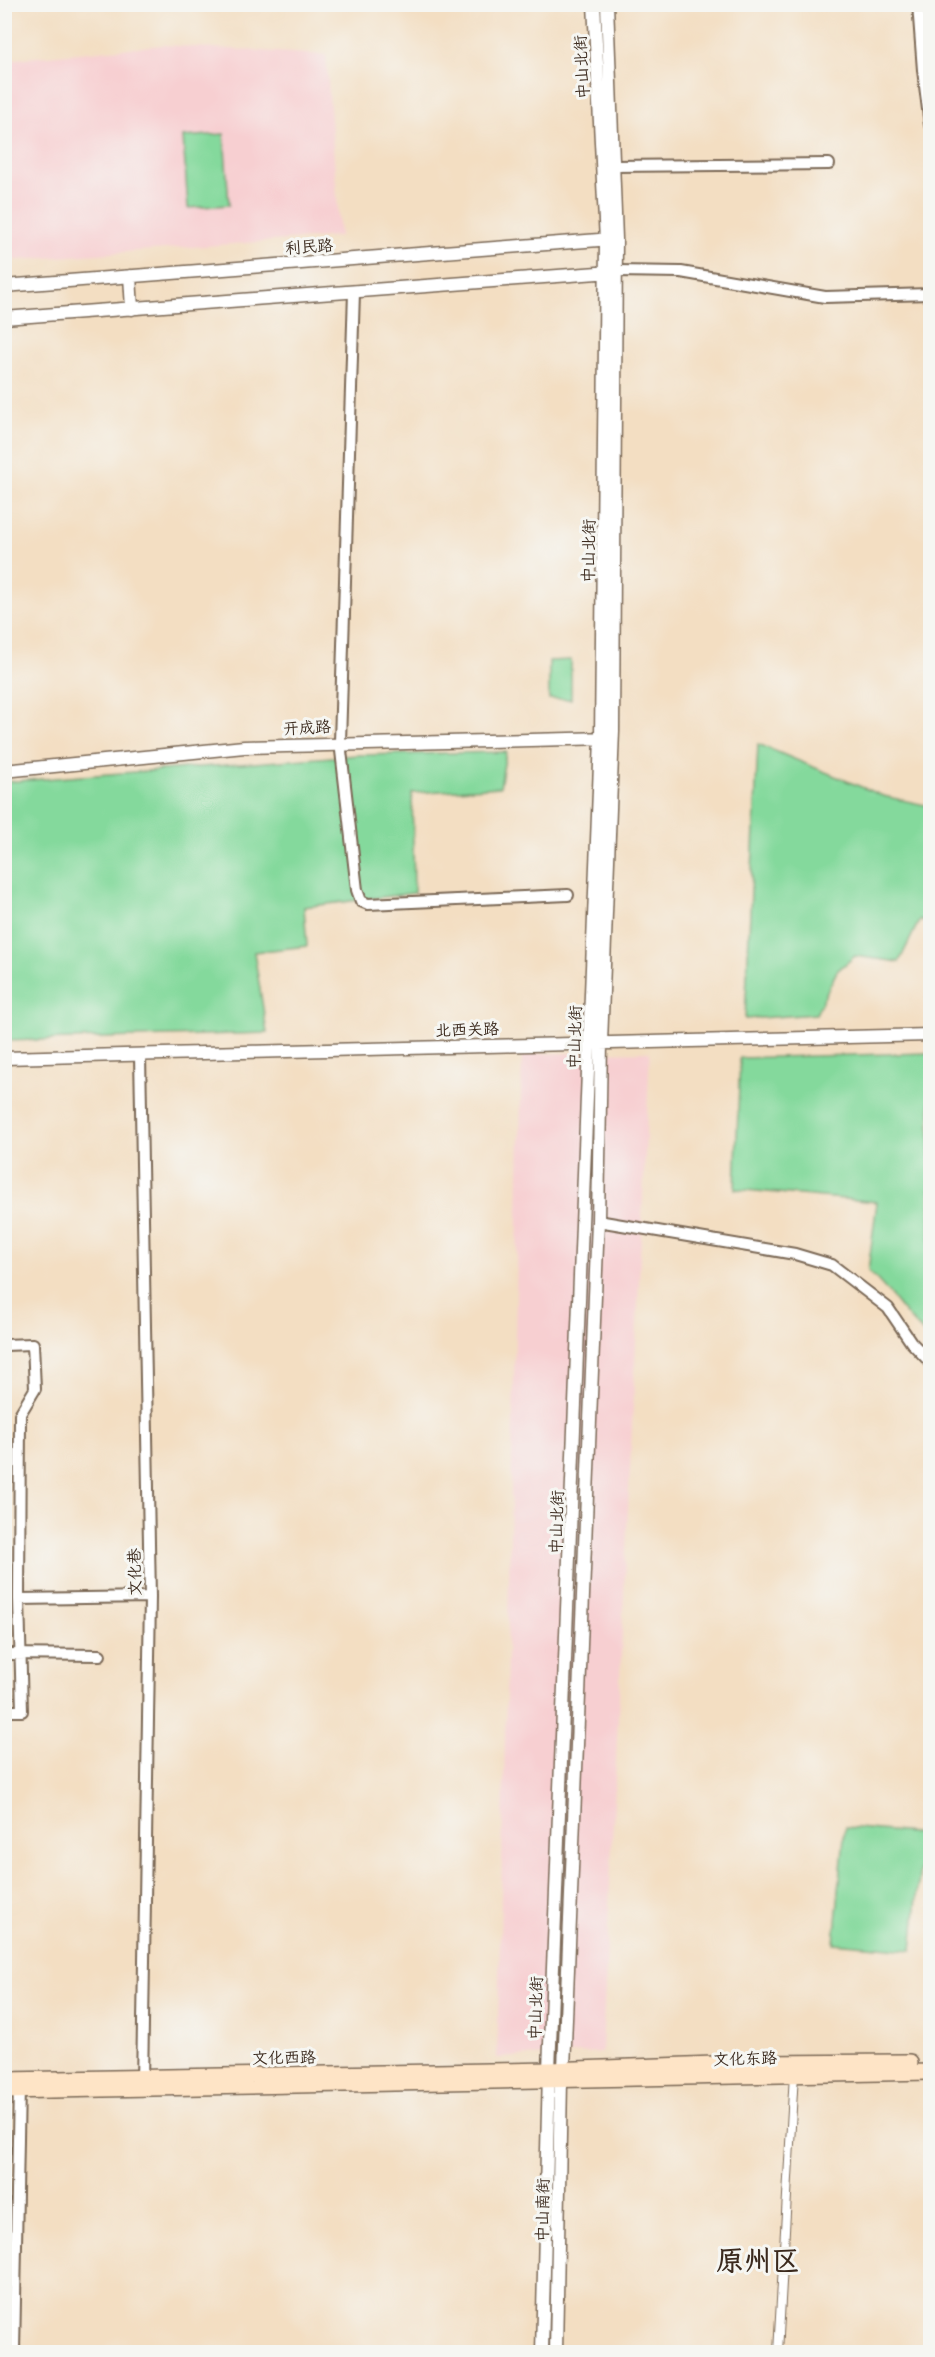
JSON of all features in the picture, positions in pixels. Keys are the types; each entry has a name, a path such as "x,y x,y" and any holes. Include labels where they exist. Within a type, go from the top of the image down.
{"main road":[{"name":"文化东路","path":"556,2075 742,2063 930,2062"},
{"name":"文化东路","path":"556,2075 930,2072"},
{"name":"文化西路","path":"12,2086 556,2075"}],"street":[{"name":"中山北街","path":"594,4 611,240"},
{"name":"中山北街","path":"556,2075 606,738 606,458 613,166 607,4"},
{"path":"918,4 930,125"},
{"path":"613,166 829,165"},
{"name":"利民路","path":"4,286 611,240"},
{"path":"4,318 610,272 681,272 825,297 930,294"},
{"path":"130,276 132,309"},
{"path":"354,292 340,742 357,891 361,901 369,904 568,895"},
{"name":"开成路","path":"4,771 244,747 340,742 606,738"},
{"name":"北西关路","path":"4,1058 930,1035"},
{"name":"中山北街","path":"556,2075 598,1221 596,1043"},
{"name":"文化巷","path":"140,1055 150,1597 142,2083"},
{"path":"598,1221 795,1254 832,1265 888,1308 911,1342 930,1362"},
{"path":"4,1345 33,1344 35,1389 20,1414 19,1599 22,1711 4,1711"},
{"path":"19,1599 150,1597"},
{"path":"4,1654 100,1655"},
{"path":"778,2352 794,2074"},
{"name":"中山南街","path":"542,2352 556,2075"},
{"name":"中山南街","path":"555,2352 556,2075"},
{"path":"12,2086 14,2352"}],"shaded area":[{"path":"163,45 326,55 340,236 5,261 5,60"},
{"path":"650,1052 602,2052 497,2058 522,1054"}],"green space":[{"path":"224,134 229,205 188,208 183,137"},
{"path":"571,660 571,699 549,699 549,661"},
{"path":"758,744 883,796 930,806 930,925 920,919 899,962 855,956 837,971 816,1014 745,1019"},
{"path":"506,752 500,787 412,793 414,893 304,907 307,946 254,952 267,1033 5,1041 4,782 358,755"},
{"path":"930,1053 930,1338 913,1323 868,1271 877,1202 735,1189 740,1058"},
{"path":"845,1827 923,1834 912,1950 834,1943"}],"district":[{"name":"原州区","path":"758,2260"}]}
